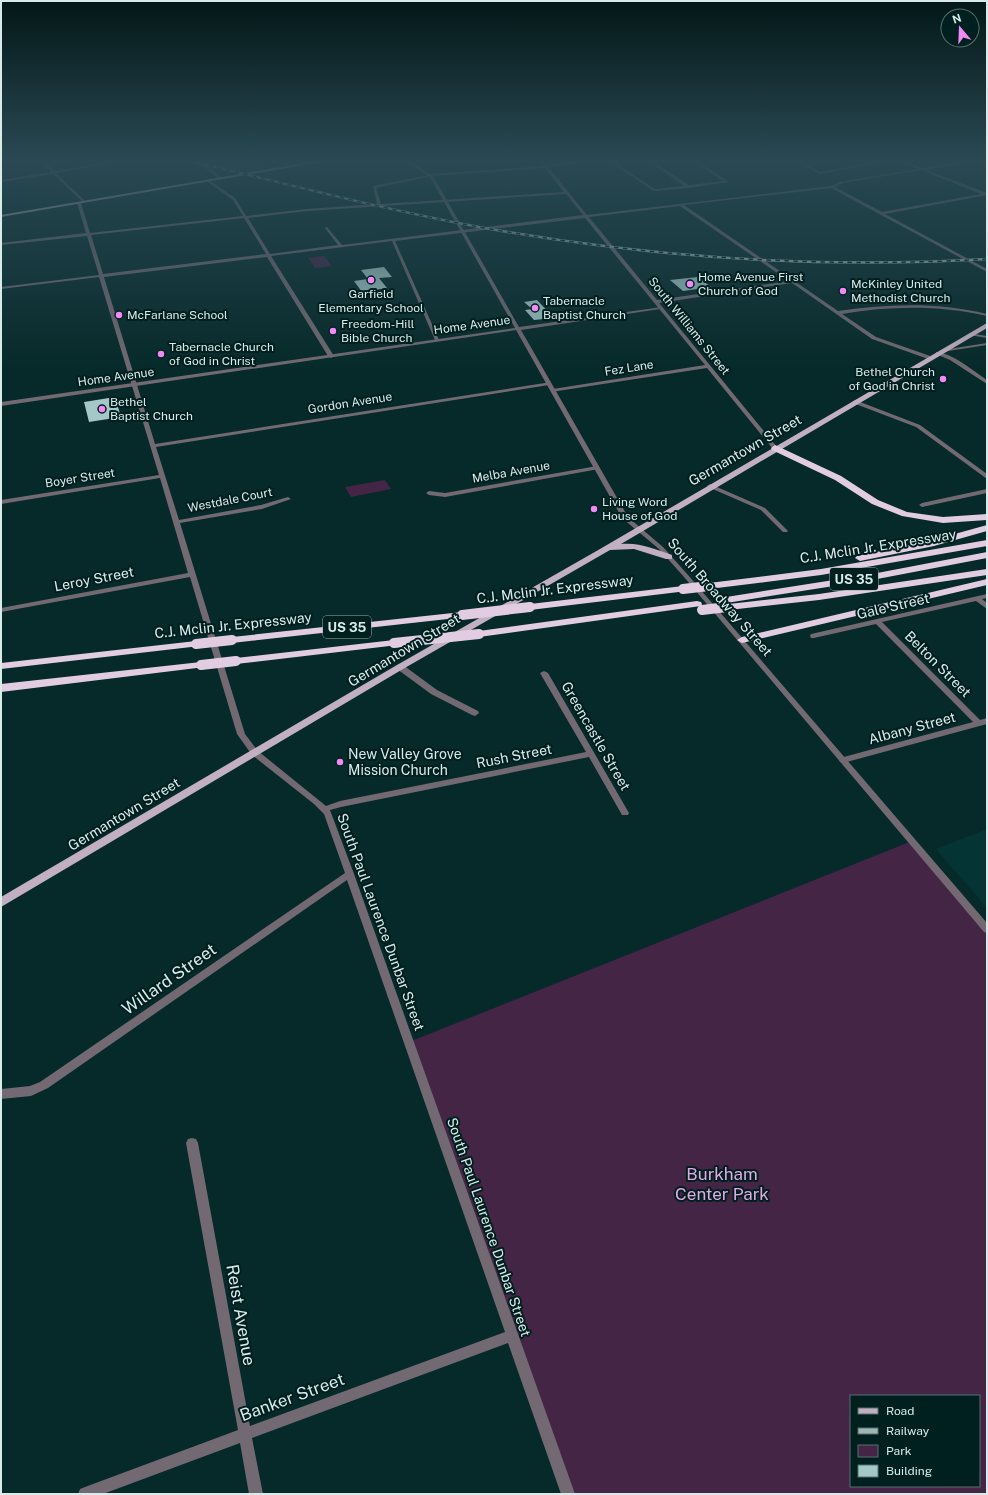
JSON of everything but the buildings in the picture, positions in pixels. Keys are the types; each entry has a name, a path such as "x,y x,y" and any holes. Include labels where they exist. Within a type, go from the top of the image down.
{"highway":[{"path":"775,448 838,478 875,502 905,514 943,520 987,517"},
{"path":"749,581 934,543 987,528"},
{"name":"C.J. Mclin Jr. Expressway","path":"1,666 709,586 821,572 987,543"},
{"name":"C.J. Mclin Jr. Expressway","path":"724,604 987,555"},
{"path":"724,604 827,596 987,572"},
{"path":"742,640 987,582"},
{"name":"US 35","path":"1,688 479,634 724,604"}],"main road":[{"name":"Germantown Street","path":"1,903 400,667 603,551 710,486 987,325"},
{"path":"603,551 632,545 644,547 669,557"}],"street":[{"name":"South Paul Laurence Dunbar Street","path":"88,231 241,734 256,753 325,809 350,874 568,1494"},
{"path":"1,244 126,231"},
{"path":"253,231 331,356"},
{"path":"329,231 341,246"},
{"path":"1,288 464,231"},
{"name":"South Broadway Street","path":"464,231 625,518 639,528 669,557 742,640 987,929"},
{"name":"South Williams Street","path":"597,231 775,448"},
{"path":"718,231 882,342 931,358"},
{"path":"911,231 987,271"},
{"path":"393,240 437,340"},
{"path":"655,302 792,282"},
{"path":"837,312 878,306 913,305 947,307 987,315"},
{"name":"Home Avenue","path":"1,404 660,308"},
{"path":"971,334 987,337"},
{"path":"940,352 987,344"},
{"path":"940,352 987,382"},
{"name":"Fez Lane","path":"553,391 708,366"},
{"name":"Gordon Avenue","path":"154,446 549,383"},
{"path":"855,402 918,426 987,477"},
{"name":"Melba Avenue","path":"429,494 445,495 597,468"},
{"name":"Boyer Street","path":"1,502 162,476"},
{"path":"710,486 763,509 785,531"},
{"path":"922,505 987,491"},
{"name":"Westdale Court","path":"177,522 262,507 288,499"},
{"name":"Leroy Street","path":"1,610 193,574"},
{"name":"Gale Street","path":"814,636 879,623 987,596"},
{"path":"978,599 987,607"},
{"name":"Belton Street","path":"879,623 978,723"},
{"path":"400,667 434,692 475,713"},
{"name":"Greencastle Street","path":"544,673 625,813"},
{"name":"Albany Street","path":"843,760 987,721"},
{"name":"Rush Street","path":"325,809 340,804 591,754"},
{"name":"Willard Street","path":"1,1094 31,1090 44,1085 350,874"},
{"name":"Reist Avenue","path":"192,1143 256,1494"},
{"name":"Banker Street","path":"85,1494 512,1335"}],"shaded area":[{"path":"987,829 987,908 936,849"}],"green space":[{"path":"324,256 332,266 315,268 308,258"},
{"path":"385,480 391,489 351,497 345,487"},
{"name":"Burkham Center Park","path":"912,841 987,929 987,1494 568,1494 409,1042"}],"railway":[{"path":"503,231 605,246 732,258 860,262 923,262 987,259"}],"place":[{"name":"Garfield Elementary School","path":"371,280"},
{"name":"Home Avenue First Church of God","path":"690,284"},
{"name":"McKinley United Methodist Church","path":"843,291"},
{"name":"Tabernacle Baptist Church","path":"535,308"},
{"name":"McFarlane School","path":"119,315"},
{"name":"Freedom-Hill Bible Church","path":"333,331"},
{"name":"Tabernacle Church of God in Christ","path":"161,354"},
{"name":"Bethel Church of God in Christ","path":"943,379"},
{"name":"Bethel Baptist Church","path":"102,409"},
{"name":"Living Word House of God","path":"594,509"},
{"name":"New Valley Grove Mission Church","path":"340,762"}]}
